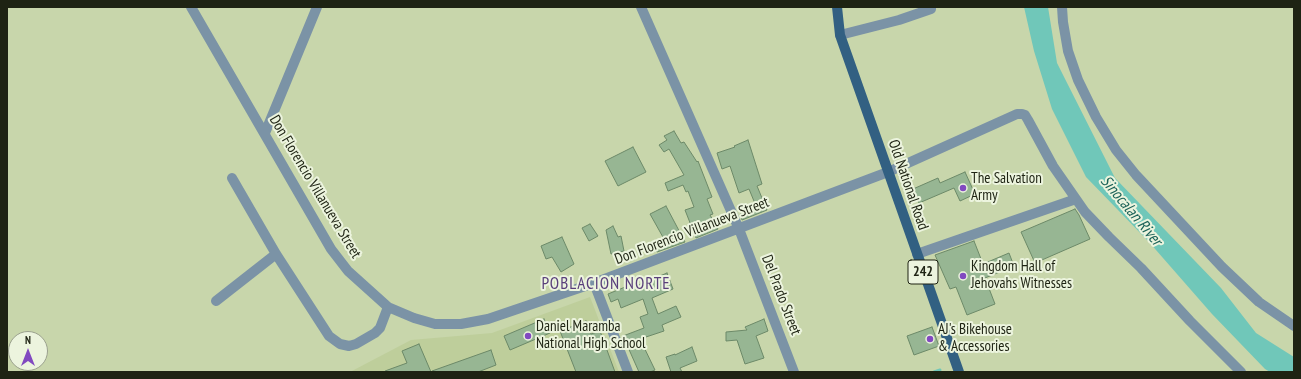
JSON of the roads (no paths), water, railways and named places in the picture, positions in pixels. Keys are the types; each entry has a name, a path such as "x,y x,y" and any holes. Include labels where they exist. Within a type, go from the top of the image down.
{"main road":[{"name":"Old National Road","path":"837,7 840,35 916,254 959,372"}],"street":[{"name":"Don Florencio Villanueva Street","path":"191,7 331,249 348,271 388,307 414,318 436,324 461,324 488,319 594,283 888,172 1017,114 1025,115 1053,166 1076,199"},
{"path":"265,133 317,7"},
{"name":"Del Prado Street","path":"641,7 739,229 794,372"},
{"path":"1062,7 1068,51 1078,80 1096,117 1116,150 1136,175 1222,267 1259,302 1294,326"},
{"path":"840,35 899,20 931,9"},
{"path":"232,178 276,254 329,336 340,344 349,346 356,344 375,333 380,328 388,307"},
{"path":"916,254 1076,199 1085,212 1141,268 1190,321 1242,372"},
{"path":"216,301 276,254"},
{"path":"594,283 628,372"}],"water":[{"name":"Sinocalan River","path":"1024,7 1048,7 1057,63 1115,178 1221,288 1256,333 1294,357 1294,372 1270,372 1265,369 1212,314 1149,242 1086,177 1052,109 1034,51"}],"waterway":[{"path":"934,372 940,370"}],"place":[{"name":"The Salvation Army","path":"963,188"},
{"name":"Kingdom Hall of Jehovahs Witnesses","path":"963,276"},
{"name":"Daniel Maramba National High School","path":"528,336"},
{"name":"AJ's Bikehouse & Accessories","path":"930,339"}],"district":[{"name":"POBLACION NORTE","path":"606,284"}]}
